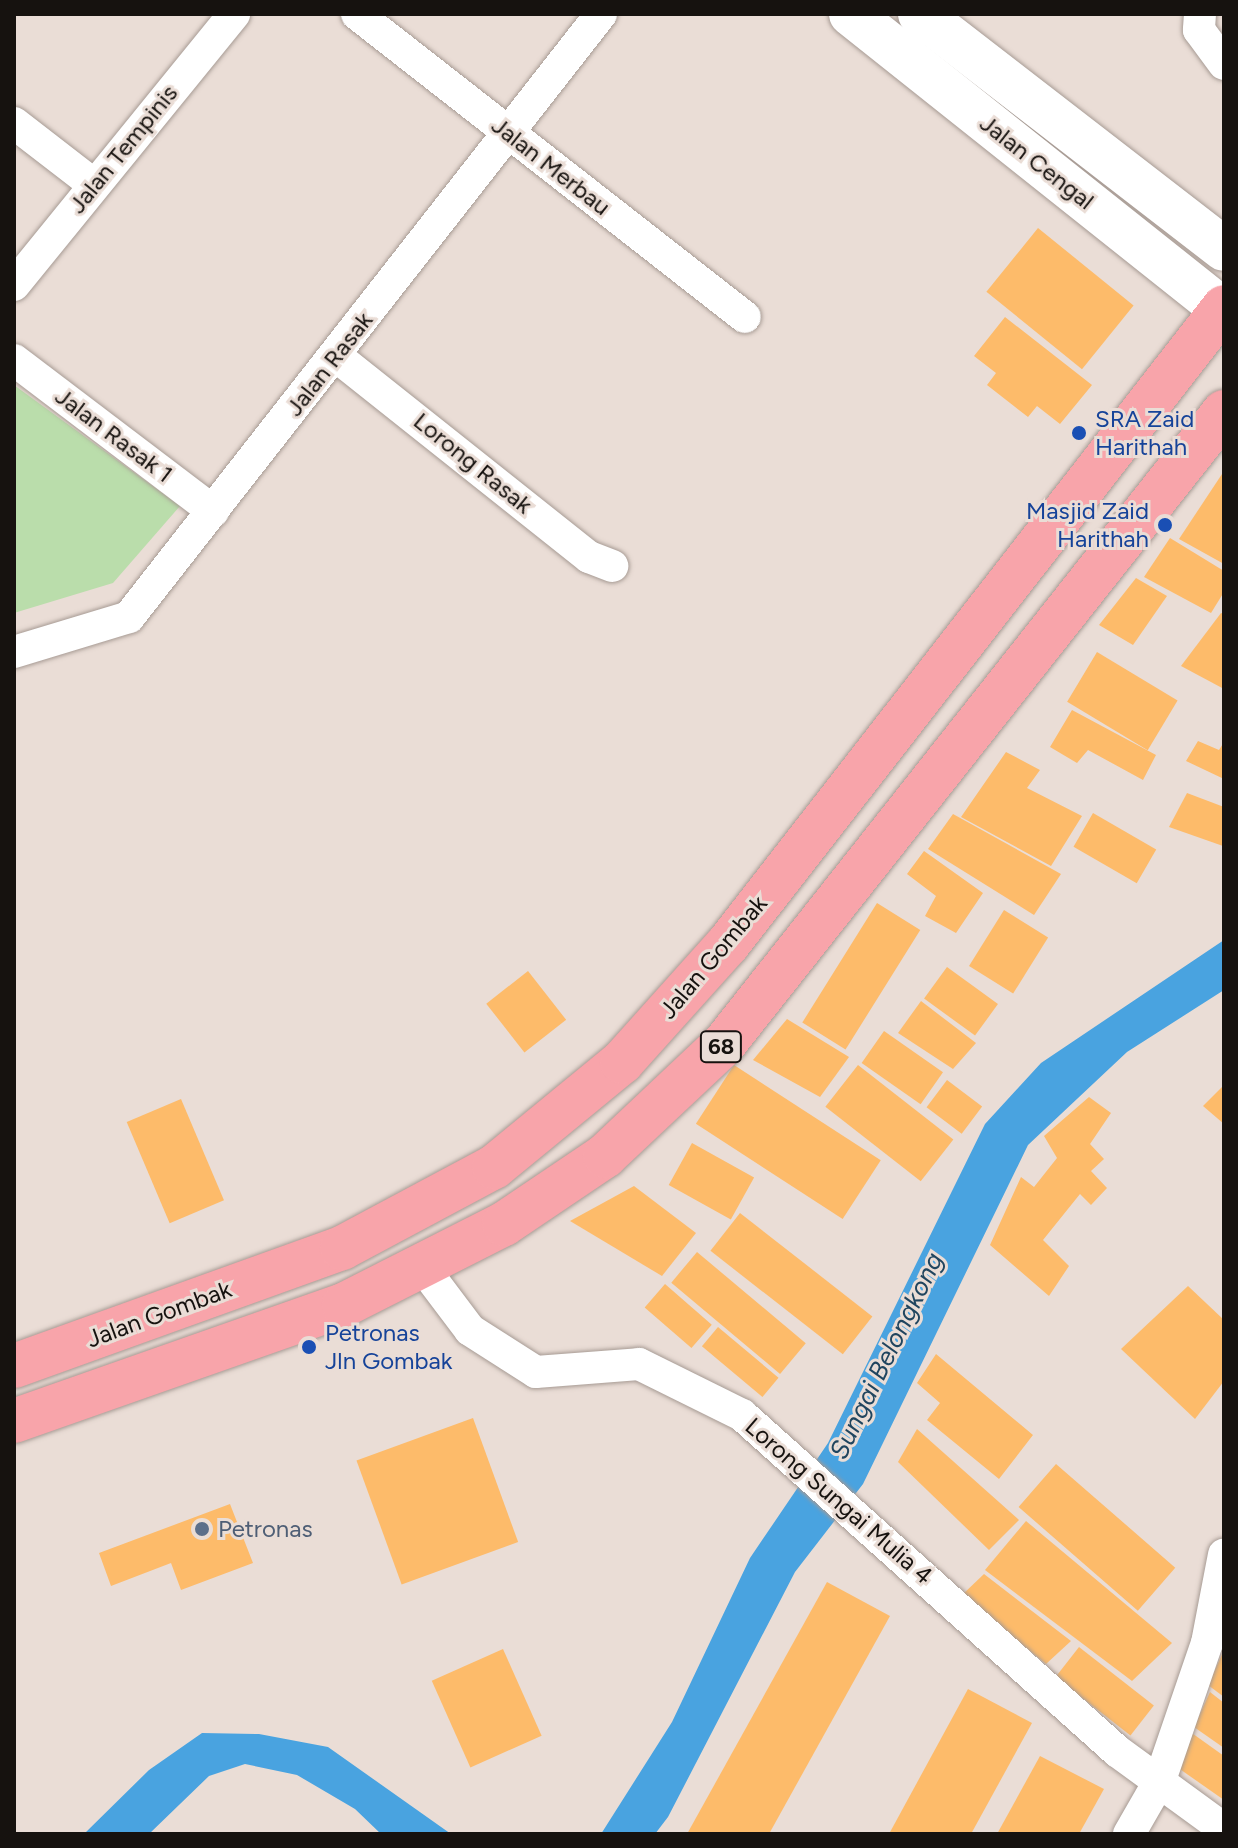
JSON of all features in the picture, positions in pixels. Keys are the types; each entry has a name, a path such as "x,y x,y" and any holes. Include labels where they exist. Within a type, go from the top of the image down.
{"main road":[{"name":"Jalan Gombak","path":"14,1366 342,1248 494,1167 622,1062 728,944 1223,309"},
{"name":"68","path":"14,1421 303,1322 504,1224 605,1156 724,1044 1224,412"}],"street":[{"name":"Jalan Tempinis","path":"14,285 234,14"},
{"name":"Jalan Merbau","path":"357,14 745,317"},
{"name":"Jalan Rasak","path":"14,652 129,617 601,14"},
{"name":"Jalan Cengal","path":"851,14 1223,309"},
{"name":"Jalan Cengal","path":"920,14 1224,249"},
{"path":"1200,14 1199,30 1224,64"},
{"path":"14,123 93,184"},
{"name":"Lorong Rasak","path":"336,356 589,557 612,566"},
{"name":"Jalan Rasak 1","path":"14,360 213,511"},
{"name":"Lorong Sungai Mulia 4","path":"421,1265 470,1330 509,1358 536,1372 639,1364 742,1415 793,1465 856,1515 1117,1751 1224,1829"},
{"path":"1129,1834 1160,1780 1207,1643 1224,1555"}],"green space":[{"path":"14,385 180,506 113,583 14,613"}],"water":[{"name":"Sungai Belongkong","path":"1224,940 1224,990 1127,1052 1028,1145 863,1484 795,1572 668,1817 655,1834 601,1834 672,1722 750,1558 828,1443 985,1124 1041,1063"},
{"path":"202,1733 259,1734 328,1747 451,1834 381,1834 355,1809 297,1775 245,1764 209,1776 149,1834 84,1834 149,1770"}],"building":[{"path":"1038,228 1134,305 1082,369 986,292"},
{"path":"1005,317 1092,385 1060,424 1037,406 1028,417 987,385 996,373 974,356"},
{"path":"1224,471 1224,564 1179,539"},
{"path":"1170,538 1224,571 1224,592 1211,613 1144,577"},
{"path":"1136,578 1167,596 1133,645 1099,625"},
{"path":"1221,613 1224,614 1224,689 1181,666"},
{"path":"1097,652 1178,700 1148,750 1067,702"},
{"path":"1072,710 1156,755 1143,780 1088,750 1077,763 1050,747"},
{"path":"1198,741 1219,750 1224,742 1224,779 1186,761"},
{"path":"1006,752 1040,770 1027,788 1082,816 1051,866 961,817"},
{"path":"1187,793 1224,807 1223,846 1169,827"},
{"path":"1093,813 1156,850 1137,883 1074,847"},
{"path":"953,814 1061,874 1034,915 928,849"},
{"path":"924,851 983,893 956,933 925,916 936,896 907,874"},
{"path":"877,903 920,930 846,1050 802,1023"},
{"path":"1004,910 1048,938 1013,994 969,966"},
{"path":"947,967 998,1004 975,1036 924,999"},
{"path":"528,971 566,1020 524,1052 486,1004"},
{"path":"921,1001 976,1043 953,1069 898,1033"},
{"path":"787,1019 849,1057 820,1097 753,1060"},
{"path":"884,1031 943,1072 921,1104 862,1063"},
{"path":"734,1065 881,1160 843,1219 696,1124"},
{"path":"858,1065 953,1139 921,1181 825,1107"},
{"path":"947,1080 982,1106 962,1134 927,1107"},
{"path":"1224,1085 1224,1124 1203,1106"},
{"path":"1089,1097 1111,1113 1090,1144 1104,1159 1091,1171 1107,1188 1091,1205 1080,1194 1043,1240 1069,1266 1049,1296 990,1245 1021,1177 1034,1187 1057,1158 1044,1136"},
{"path":"181,1099 224,1200 170,1223 127,1122"},
{"path":"692,1143 754,1177 731,1219 669,1185"},
{"path":"634,1186 696,1233 662,1276 570,1221"},
{"path":"740,1213 872,1316 843,1354 710,1251"},
{"path":"697,1252 806,1343 780,1374 671,1283"},
{"path":"665,1284 712,1325 691,1348 645,1307"},
{"path":"1188,1286 1224,1320 1224,1381 1195,1419 1121,1349"},
{"path":"718,1327 779,1378 762,1397 702,1346"},
{"path":"936,1354 1033,1435 999,1479 927,1420 940,1403 917,1383"},
{"path":"473,1418 518,1542 402,1584 356,1460"},
{"path":"917,1429 1019,1520 989,1550 898,1462"},
{"path":"1056,1464 1175,1568 1138,1611 1019,1507"},
{"name":"Petronas","path":"230,1504 253,1563 181,1590 171,1563 111,1586 99,1553"},
{"path":"1026,1521 1172,1643 1132,1681 985,1570"},
{"path":"984,1574 1071,1641 1046,1664 962,1595"},
{"path":"827,1582 890,1616 769,1834 687,1834"},
{"path":"1079,1647 1154,1705 1130,1735 1056,1677"},
{"path":"503,1649 542,1736 470,1768 432,1681"},
{"path":"1224,1650 1224,1697 1208,1685"},
{"path":"968,1689 1032,1723 971,1834 889,1834"},
{"path":"1210,1692 1224,1703 1224,1748 1194,1727"},
{"path":"1189,1731 1224,1756 1224,1800 1174,1765"},
{"path":"1040,1756 1104,1789 1079,1834 997,1834"}],"place":[{"name":"SRA Zaid Harithah","path":"1079,433"},
{"name":"Masjid Zaid Harithah","path":"1165,525"},
{"name":"Petronas Jln Gombak","path":"309,1347"},
{"name":"Petronas","path":"202,1529"}]}
